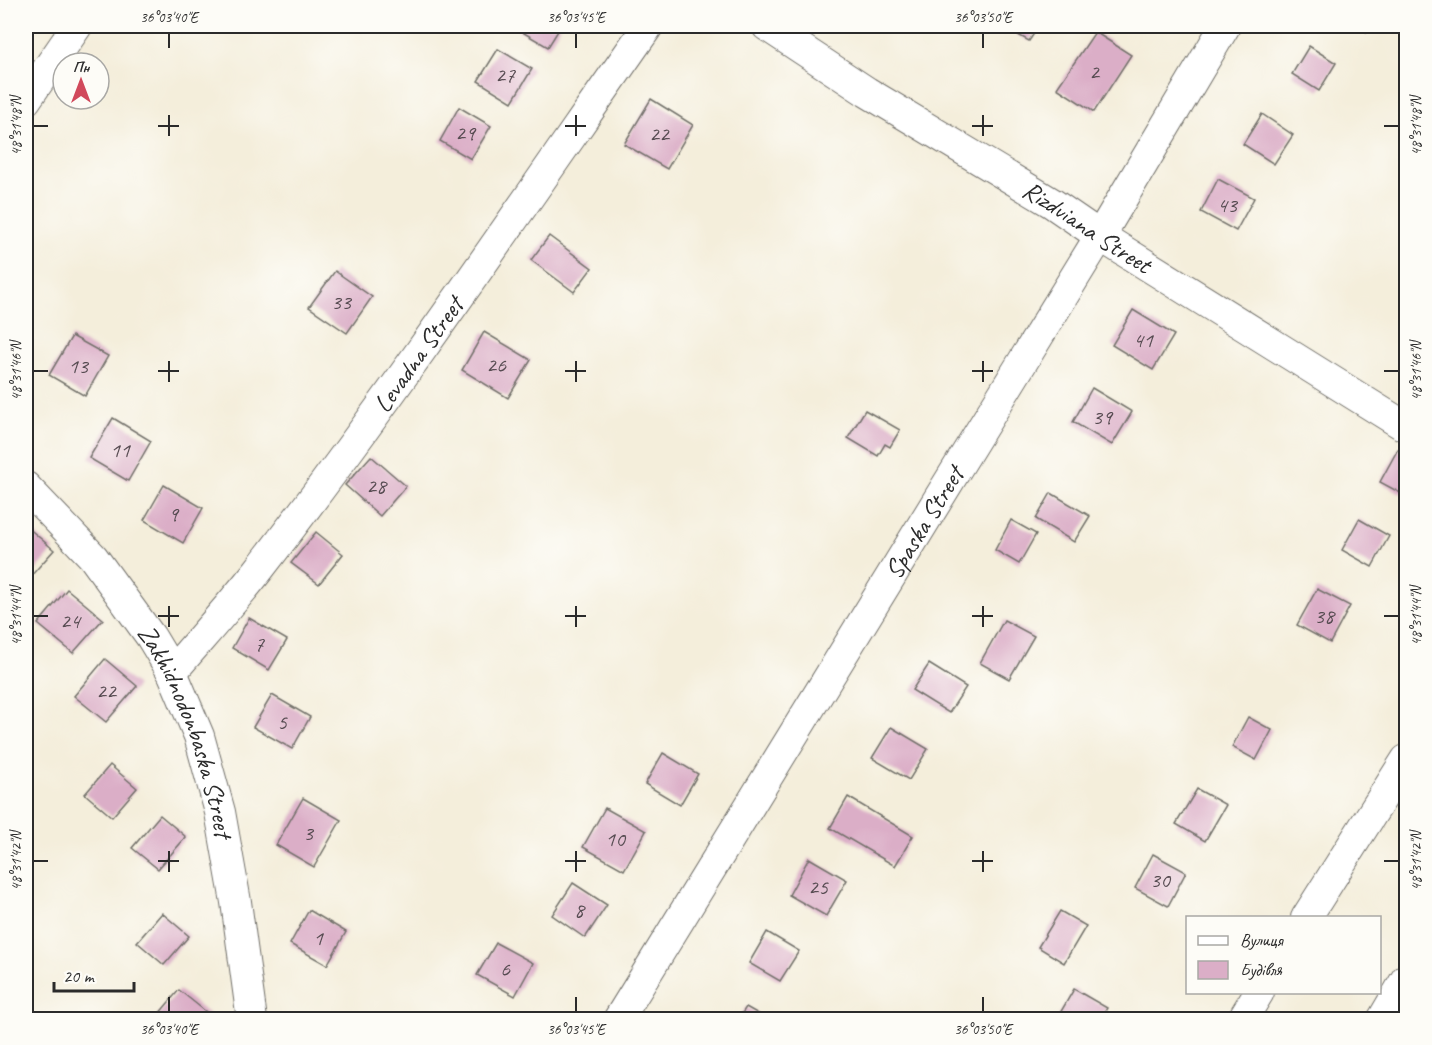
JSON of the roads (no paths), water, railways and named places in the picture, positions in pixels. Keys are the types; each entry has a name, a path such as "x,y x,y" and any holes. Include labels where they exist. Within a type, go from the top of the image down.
{"street":[{"path":"26,100 77,26"},
{"name":"Levadna Street","path":"172,672 256,573 449,314 648,26"},
{"name":"Rizdviana Street","path":"767,26 867,92 1052,203 1100,236 1407,427"},
{"name":"Spaska Street","path":"618,1020 1100,236 1226,26"},
{"name":"Zakhidnodonbaska Street","path":"26,486 93,556 151,637 172,672 199,736 220,812 236,902 252,1020"},
{"path":"1307,916 1407,760"},
{"path":"1382,1020 1407,979"},
{"path":"1242,1020 1258,994"}]}
